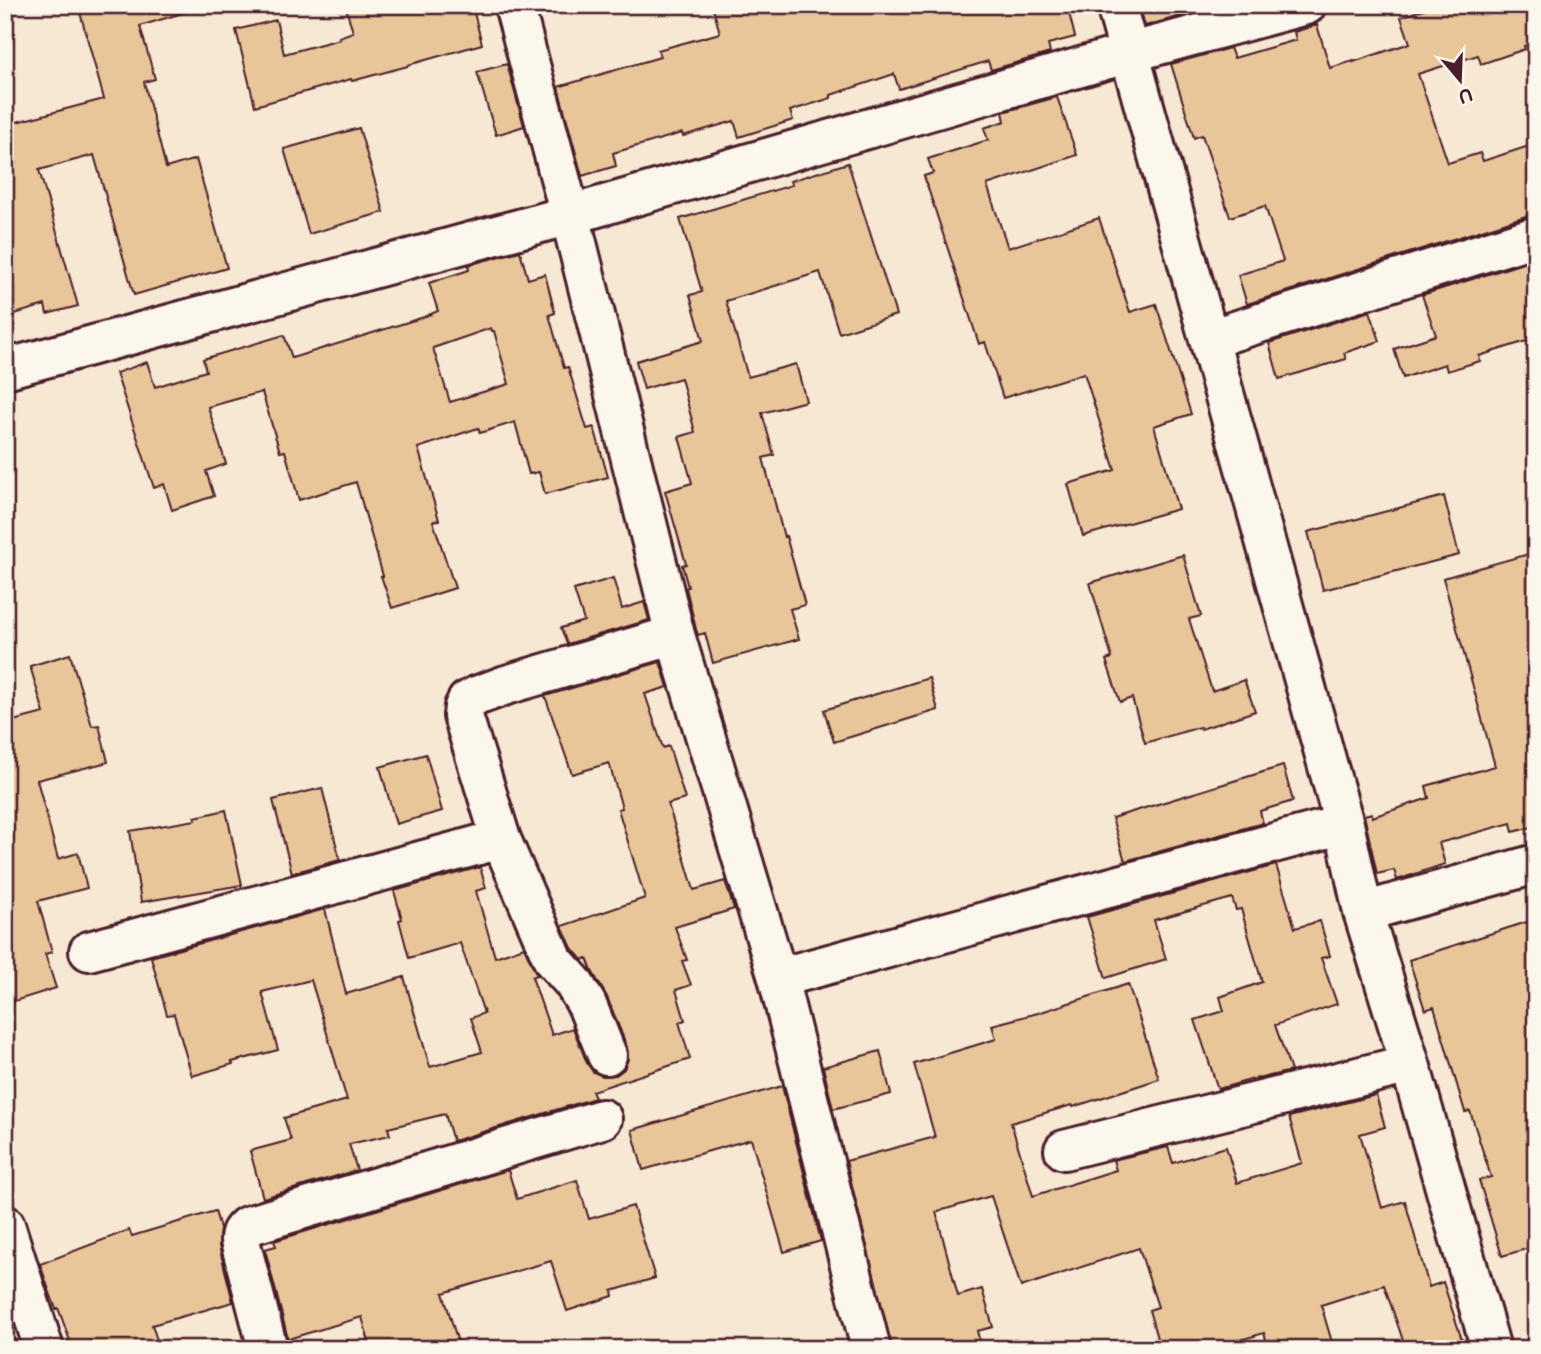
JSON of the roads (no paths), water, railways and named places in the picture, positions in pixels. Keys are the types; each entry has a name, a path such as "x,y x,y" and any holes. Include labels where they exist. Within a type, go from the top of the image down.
{"street":[{"path":"514,5 570,215 675,635 778,978 871,1349"},
{"path":"1116,5 1344,824 1363,912 1410,1064 1490,1349"},
{"path":"5,369 570,215 1129,53 1306,5"},
{"path":"1209,338 1536,236"},
{"path":"607,1055 587,1005 573,982 553,960 501,839 463,716 464,707 467,701 476,696 506,685 675,635"},
{"path":"778,978 1344,824"},
{"path":"89,951 501,839"},
{"path":"1363,912 1536,864"},
{"path":"1063,1150 1410,1064"},
{"path":"268,1349 240,1241 240,1234 247,1226 602,1119"},
{"path":"5,1225 44,1349"}]}
